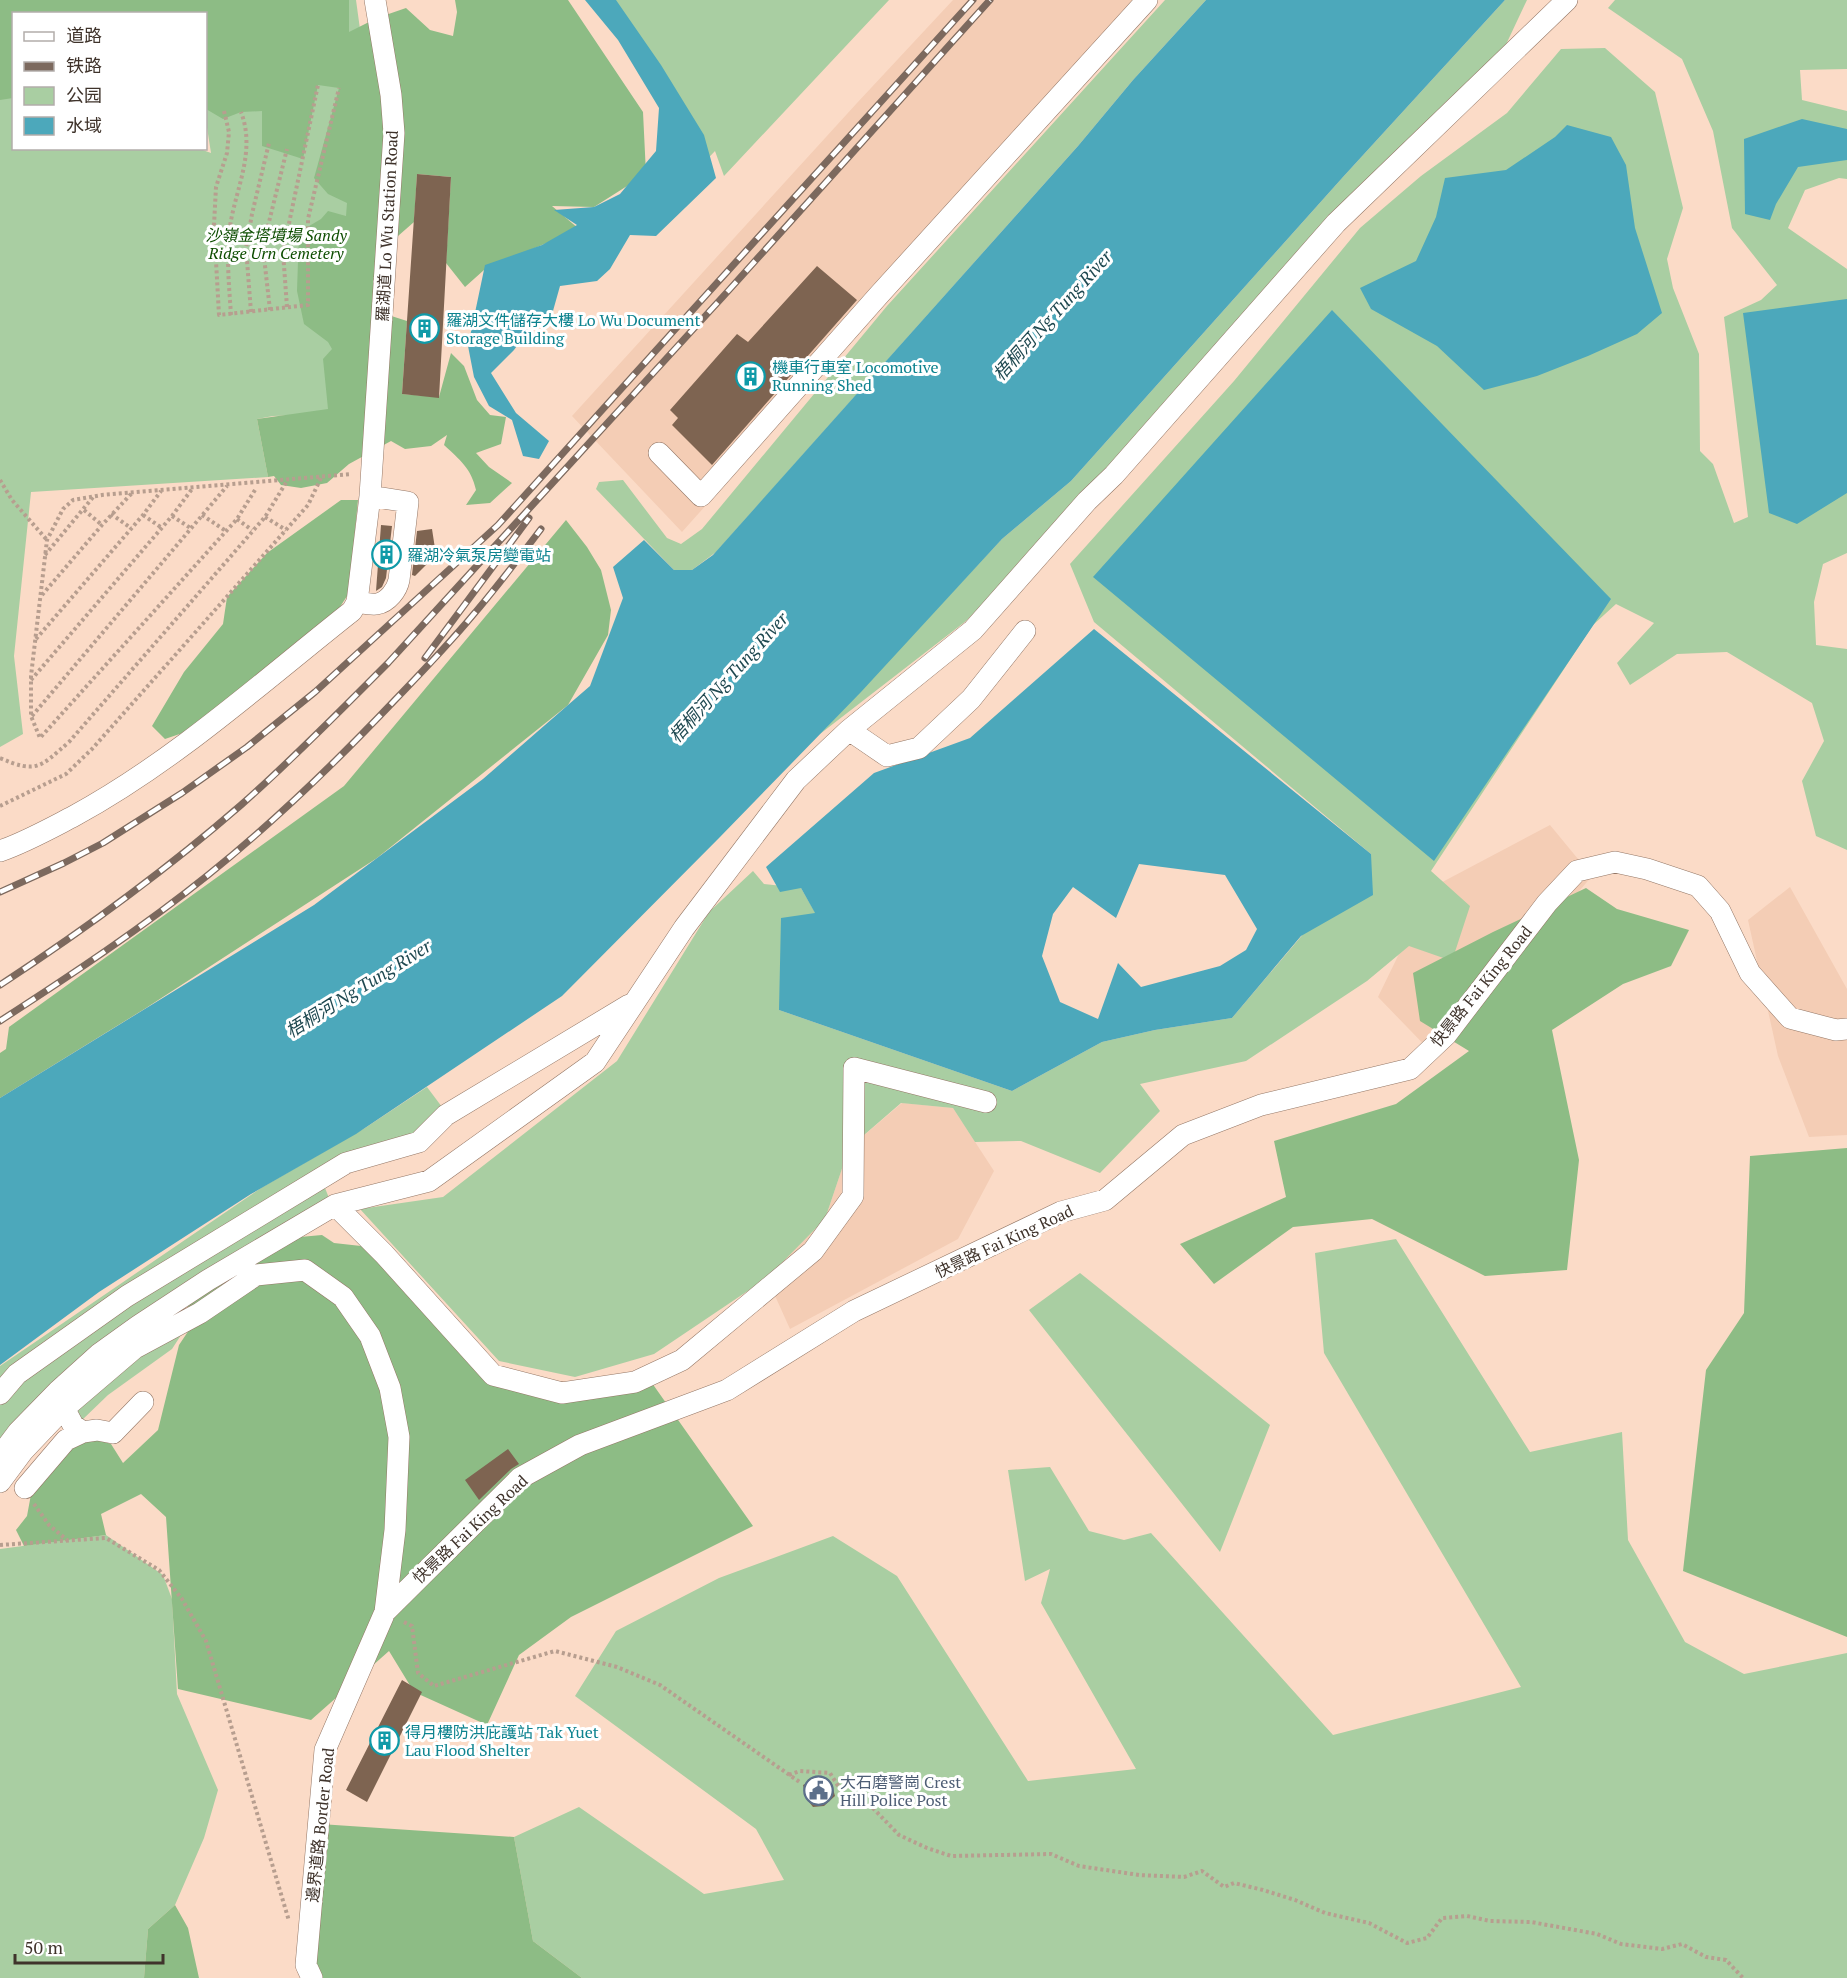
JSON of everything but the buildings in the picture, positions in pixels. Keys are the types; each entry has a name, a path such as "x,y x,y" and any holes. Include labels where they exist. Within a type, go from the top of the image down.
{"street":[{"name":"羅湖道 Lo Wu Station Road","path":"357,602 370,496 394,133 391,95 375,0"},
{"path":"658,453 701,496 886,287 1148,0"},
{"path":"1538,28 1556,0"},
{"path":"0,1456 18,1432 99,1354 208,1280 335,1205 429,1181 595,1062 684,927 796,780 849,730 973,630 1087,501 1114,475 1336,223 1567,0"},
{"path":"0,851 26,842 96,804 146,773 352,611 357,602 377,604 395,590 399,580 408,502 370,496"},
{"path":"849,730 887,756 919,748 971,699 1025,631"},
{"name":"快景路 Fai King Road","path":"385,1612 520,1478 580,1445 728,1390 854,1311 1061,1212 1105,1200 1183,1135 1261,1105 1410,1069 1446,1035 1547,903 1577,871 1615,862 1647,869 1698,886 1720,911 1750,973 1790,1018 1836,1030 1847,1029"},
{"path":"0,1394 17,1374 127,1296 346,1163 419,1142 446,1114 635,1001"},
{"path":"335,1205 384,1254 493,1375 562,1393 635,1382 681,1360 813,1251 853,1196 854,1068 986,1102"},
{"name":"邊界道路 Border Road","path":"0,1482 23,1451 64,1408 135,1348 200,1313 255,1275 305,1270 343,1297 370,1336 390,1388 399,1437 395,1530 385,1612 325,1750 306,1965 312,1978"},
{"path":"25,1488 66,1440 82,1432 97,1430 113,1433 143,1402"},
{"path":"64,1408 73,1425 82,1432"}],"path":[{"path":"287,307 283,252 318,85"},
{"path":"224,111 229,132 226,153 216,188 214,225 219,315 308,305 308,219 339,87"},
{"path":"231,315 228,252 230,225 247,151 247,126 241,112"},
{"path":"251,312 246,248 269,143"},
{"path":"270,310 264,257 267,230 287,149"},
{"path":"255,490 237,519 40,738 31,716 31,680 35,640 47,540 63,509 74,500 94,495 351,474"},
{"path":"0,806 66,774 92,750 308,505 322,477"},
{"path":"0,480 12,500 47,540"},
{"path":"0,758 19,766 32,768 48,760 69,742 265,517 287,480"},
{"path":"31,716 228,485"},
{"path":"31,680 162,528 193,488"},
{"path":"35,640 161,491"},
{"path":"40,598 111,514 133,493"},
{"path":"45,555 94,495"},
{"path":"84,510 102,525"},
{"path":"111,514 131,528"},
{"path":"143,515 162,528"},
{"path":"202,515 226,531"},
{"path":"172,516 192,529"},
{"path":"265,517 286,530"},
{"path":"237,519 252,530"},
{"path":"25,1488 49,1525 67,1540"},
{"path":"0,1545 106,1538 159,1570 182,1599 206,1641 282,1901 293,1931"},
{"path":"385,1612 412,1626 418,1673 434,1686 555,1651 576,1656 617,1667 660,1685 801,1783"},
{"path":"789,1775 800,1771 830,1773 848,1800 867,1802 899,1835 951,1856 1051,1854 1079,1866 1139,1875 1184,1877 1202,1871 1224,1887 1234,1883 1263,1890 1325,1913 1369,1923 1407,1943 1427,1938 1442,1918 1467,1916 1490,1921 1550,1925 1597,1934 1621,1944 1662,1949 1682,1944 1706,1957 1726,1960 1743,1978"}],"shaded area":[{"path":"953,0 1158,0 682,532 572,416"},
{"path":"1550,825 1592,876 1437,1058 1378,997 1431,888"},
{"path":"1790,887 1847,989 1847,1135 1809,1137 1778,1056 1748,920"},
{"path":"902,1103 953,1108 994,1171 958,1239 790,1329 767,1278 825,1219 849,1148"}],"green space":[{"path":"0,0 349,0 349,32 377,18 406,8 430,30 453,36 457,12 455,0 568,0 643,112 646,174 594,207 552,206 579,229 484,270 465,287 446,263 451,177 417,174 414,222 390,243 382,313 407,321 402,394 439,397 451,353 464,366 477,400 490,415 506,417 501,444 476,453 489,467 512,483 490,503 466,505 476,490 474,482 460,460 444,445 447,435 431,446 405,449 391,441 349,464 327,483 301,488 281,485 274,476 268,477 257,419 328,409 323,359 332,349 328,342 304,324 297,291 299,232 321,219 328,211 346,216 347,203 328,194 314,178 339,88 318,85 303,159 262,146 262,111 241,112 223,119 207,110 207,12 12,12 12,98 0,100"},
{"name":"沙嶺金塔墳場 Sandy Ridge Urn Cemetery","path":"210,0 356,0 372,117 353,413 273,416 257,419 268,477 31,492 14,656 23,734 0,747 0,97 12,95 12,150 203,150 211,153 207,127 207,44"},
{"path":"599,0 889,0 724,176 715,151 675,193 674,88"},
{"path":"1165,0 1206,0 716,552 692,570 674,570 596,489 599,482 623,480 667,538 681,544 702,529 887,306"},
{"path":"1505,0 1527,0 1494,70 966,621 820,734 1002,539 1071,481"},
{"path":"1615,0 1847,0 1847,69 1800,70 1802,100 1847,111 1847,179 1839,178 1805,190 1788,228 1847,269 1847,553 1823,564 1814,602 1816,645 1847,649 1847,850 1816,836 1802,781 1824,741 1812,703 1727,652 1677,654 1630,685 1617,663 1654,623 1616,604 1593,625 1431,871 1470,906 1452,961 1409,946 1367,981 1246,1061 1140,1084 1160,1111 1100,1173 1021,1141 975,1142 953,1108 901,1103 849,1148 825,1219 767,1278 654,1354 575,1377 499,1361 360,1209 443,1197 617,1061 709,912 753,871 764,884 801,888 816,914 779,1010 1012,1091 1102,1042 1155,1030 1232,1018 1371,854 1094,622 1070,564 1234,381 1360,228 1421,176 1507,113 1561,49 1605,48 1655,92 1683,208 1667,259 1673,288 1699,354 1700,451 1713,464 1734,523 1748,517 1724,317 1761,300 1777,285 1732,228 1713,131 1682,59 1608,8"},
{"path":"341,500 358,500 349,593 340,607 212,723 165,739 152,726 184,672 223,624 227,597 267,553"},
{"path":"566,520 601,570 611,610 608,635 568,705 377,858 146,1008 0,1098 0,1053 6,1049 9,1027 344,786"},
{"path":"1586,888 1617,909 1689,930 1671,966 1623,984 1552,1030 1579,1160 1567,1270 1485,1276 1372,1219 1293,1227 1214,1284 1180,1244 1286,1197 1274,1141 1396,1104 1469,1051 1420,1021 1413,973"},
{"path":"427,1087 445,1111 419,1142 321,1178 329,1198 0,1441 0,1366 261,1188 365,1128"},
{"path":"1847,1148 1847,1637 1683,1571 1706,1370 1744,1313 1750,1156"},
{"path":"322,1235 334,1243 379,1248 500,1377 573,1391 647,1376 753,1526 571,1617 519,1655 487,1725 414,1692 389,1651 311,1720 178,1689 166,1517 141,1494 101,1514 106,1535 24,1546 16,1530 27,1516 32,1489 61,1452 89,1437 111,1444 123,1463 158,1430 179,1345 193,1324 185,1298 278,1239"},
{"path":"1396,1239 1530,1452 1622,1432 1628,1540 1685,1642 1744,1674 1847,1653 1847,1978 582,1978 533,1941 514,1837 579,1807 704,1894 784,1880 756,1829 575,1696 616,1631 719,1578 833,1536 897,1576 1028,1781 1136,1769 1041,1603 1050,1569 1025,1581 1008,1470 1050,1467 1089,1531 1124,1540 1151,1533 1333,1735 1521,1687 1324,1353 1315,1253"},
{"path":"1080,1273 1270,1425 1220,1552 1029,1310"},
{"path":"183,1332 172,1349 108,1395 80,1422 71,1411 139,1358"},
{"path":"106,1535 163,1575 172,1599 177,1694 218,1790 204,1838 175,1905 148,1929 144,1978 0,1978 0,1549"},
{"path":"320,1824 514,1837 533,1941 582,1978 312,1978"},
{"path":"175,1905 188,1928 199,1978 144,1978 148,1929"}],"water":[{"path":"585,0 616,0 661,65 704,135 716,178 656,236 630,235 610,269 597,281 560,286 551,318 534,322 514,350 491,373 516,413 549,441 539,459 523,456 512,420 489,406 474,377 468,346 485,265 542,245 577,225 554,210 594,207 620,194 656,151 659,108 618,40"},
{"name":"梧桐河 Ng Tung River","path":"1206,0 1505,0 1071,481 1002,539 861,692 562,996 356,1134 251,1194 99,1292 0,1365 0,1098 314,905 483,779 590,686 623,598 613,567 644,540 674,570 692,570 713,555"},
{"path":"1802,119 1847,129 1847,160 1798,167 1776,204 1770,220 1745,214 1744,139"},
{"path":"1567,125 1611,137 1626,165 1635,228 1662,313 1637,334 1588,356 1537,376 1484,390 1437,346 1371,309 1360,288 1416,261 1436,217 1445,178 1506,170 1555,137"},
{"path":"1847,299 1847,493 1797,524 1769,513 1743,313"},
{"path":"1332,310 1611,599 1434,861 1093,577"},
{"path":"1094,629 1371,854 1373,895 1301,936 1232,1018 1155,1030 1102,1042 1012,1091 779,1010 781,918 815,913 801,888 780,892 766,867 874,773 970,738","holes":["1139,864 1225,875 1257,929 1246,950 1220,966 1141,987 1118,963 1098,1019 1060,1002 1042,956 1053,914 1073,887 1116,918"]}],"railway":[{"path":"0,892 103,843 182,793 247,747 315,692 498,525 973,0"},
{"path":"0,985 93,921 183,853 260,788 334,717 388,663 990,0"},
{"path":"425,658 529,518"},
{"path":"0,1021 80,969 158,914 233,855 280,813 349,747 444,648 491,594 541,529"}],"place":[{"name":"羅湖文件儲存大樓 Lo Wu Document Storage Building","path":"425,329"},
{"name":"機車行車室 Locomotive Running Shed","path":"751,376"},
{"name":"羅湖冷氣泵房變電站","path":"386,555"},
{"name":"得月樓防洪庇護站 Tak Yuet Lau Flood Shelter","path":"384,1741"},
{"name":"大石磨警崗 Crest Hill Police Post","path":"819,1791"}]}
